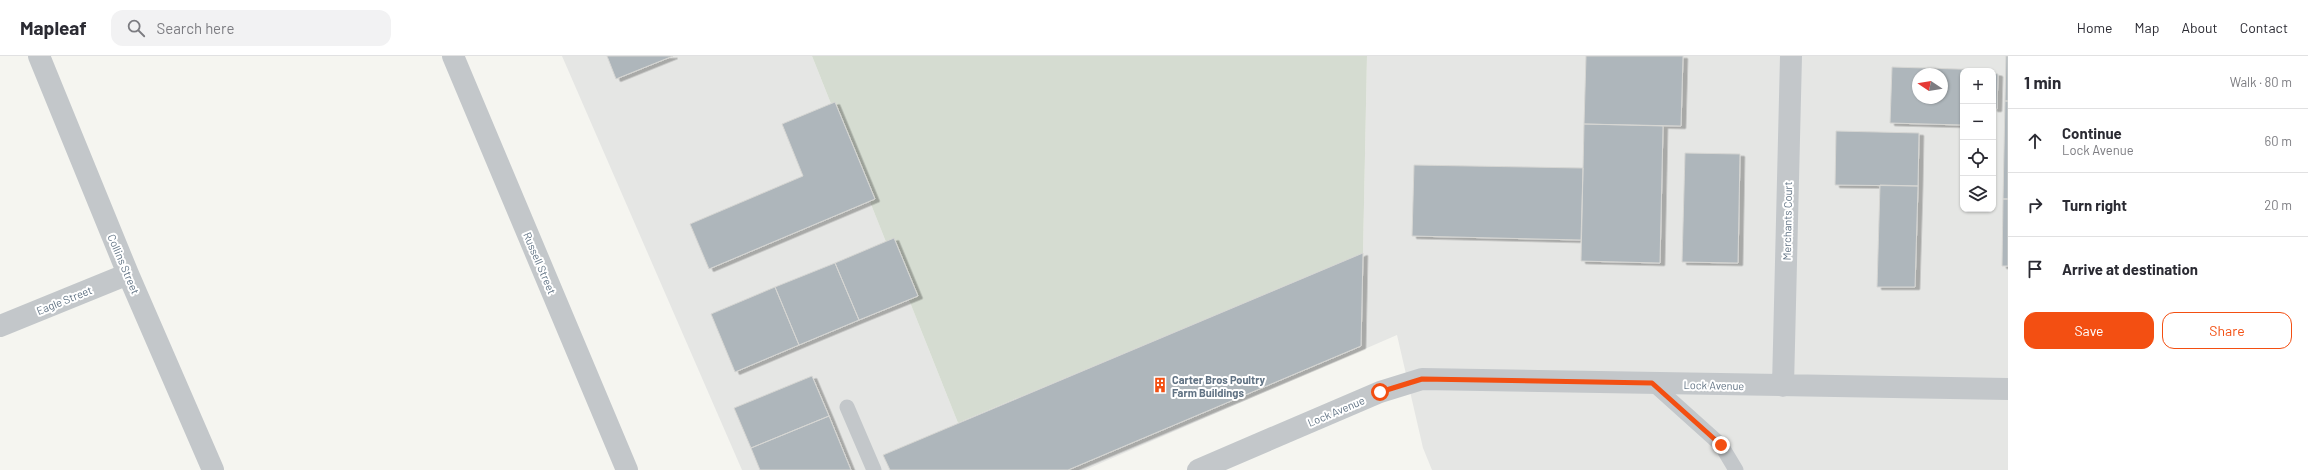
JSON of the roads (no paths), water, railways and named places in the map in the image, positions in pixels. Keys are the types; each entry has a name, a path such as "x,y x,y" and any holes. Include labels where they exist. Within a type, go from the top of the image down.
{"street":[{"name":"Collins Street","path":"39,56 128,274 213,470"},
{"name":"Russell Street","path":"453,56 627,470"},
{"name":"Merchants Court","path":"1783,386 1791,56"},
{"name":"Eagle Street","path":"0,326 128,274"},
{"name":"Lock Avenue","path":"1198,470 1380,392 1422,379 2008,389"}],"lane":[{"path":"1652,383 1721,445 1736,470"},
{"path":"847,407 874,470"}],"place":[{"name":"Carter Bros Poultry Farm Buildings","path":"1160,385"}]}
